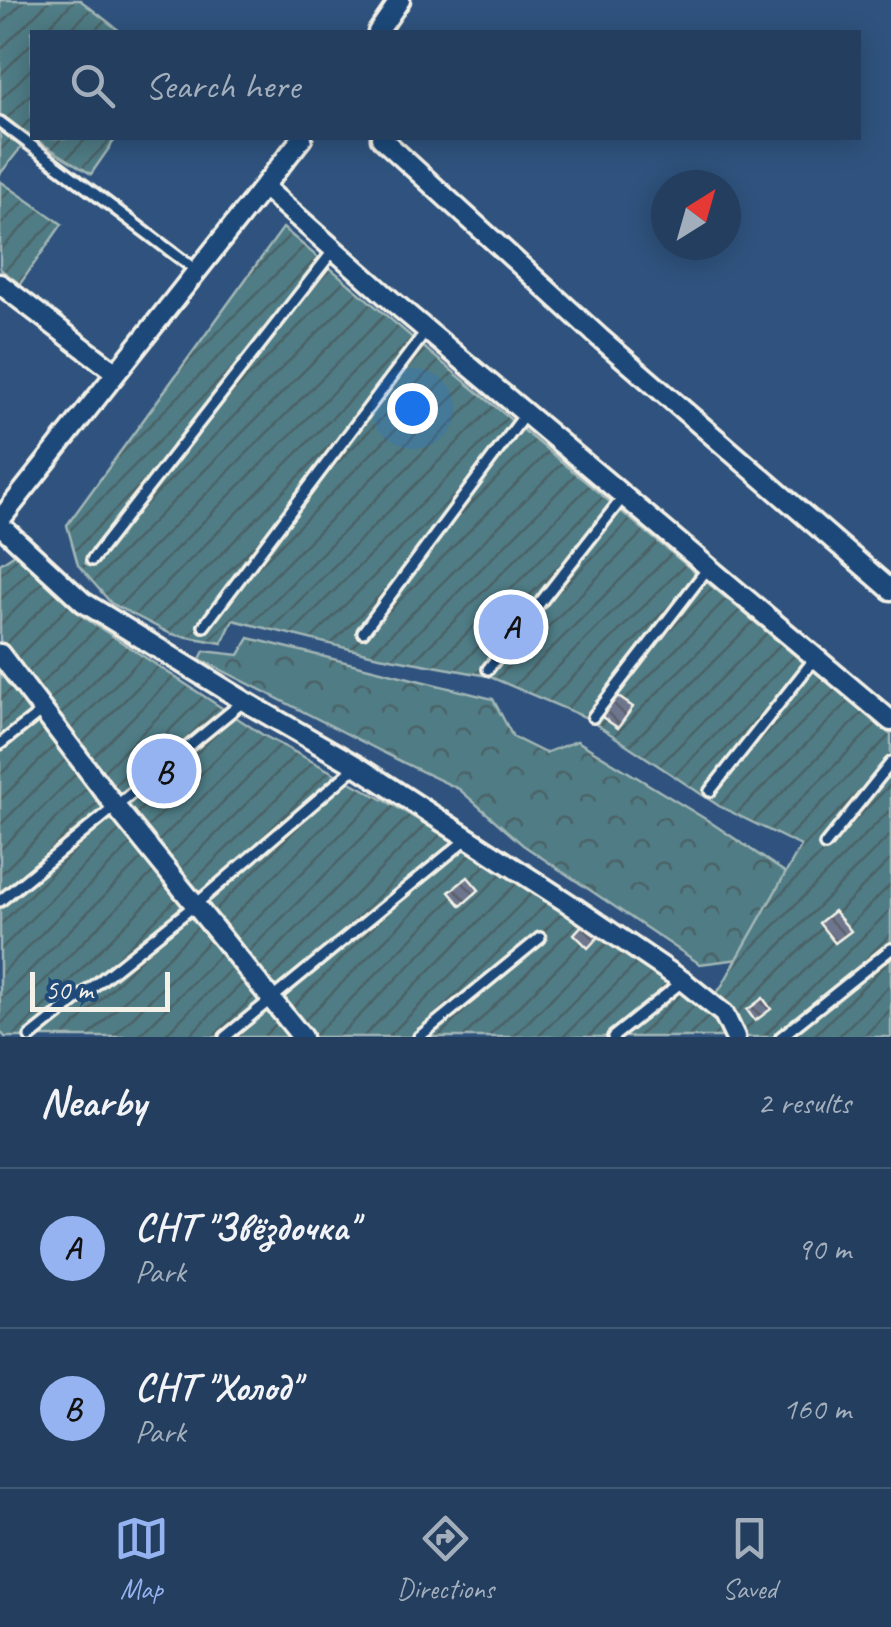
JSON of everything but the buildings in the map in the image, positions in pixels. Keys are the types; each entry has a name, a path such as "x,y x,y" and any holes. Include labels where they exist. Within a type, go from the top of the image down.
{"street":[{"path":"379,30 400,0"},
{"path":"300,140 0,523 83,602 357,766 683,981 724,1014 735,1037"},
{"path":"383,140 600,338 891,590"},
{"path":"264,188 891,722"},
{"path":"0,284 115,372"},
{"path":"0,654 116,808 302,1037"}],"lane":[{"path":"0,122 198,272"},
{"path":"92,560 335,248"},
{"path":"204,626 427,330"},
{"path":"363,632 526,413"},
{"path":"488,669 624,496"},
{"path":"593,718 709,566"},
{"path":"710,791 816,657"},
{"path":"0,901 244,701"},
{"path":"0,744 42,711"},
{"path":"825,845 891,763"},
{"path":"30,1037 195,905 357,766"},
{"path":"225,1037 468,838"},
{"path":"419,1037 540,938"},
{"path":"781,1037 891,949"},
{"path":"613,1037 683,981"}],"green space":[{"path":"0,0 80,0 118,30 30,30 30,136 0,174"},
{"path":"36,140 115,140 91,174"},
{"path":"0,181 62,224 20,284 0,269"},
{"path":"283,228 891,735 891,1037 5,1037 0,1031 0,564 15,554 79,614 263,735 395,806 612,937 706,1003 720,989 801,846 719,806 585,717 488,676 374,655 233,620 222,643 171,634 111,603 78,565 67,525"},
{"path":"249,638 493,699 513,737 545,753 577,741 786,873 739,959 700,964 523,845 459,789 200,659 204,651 239,655"}],"place":[{"name":"СНТ \"Звёздочка\"","path":"511,627"},
{"name":"СНТ \"Холод\"","path":"164,771"}]}
